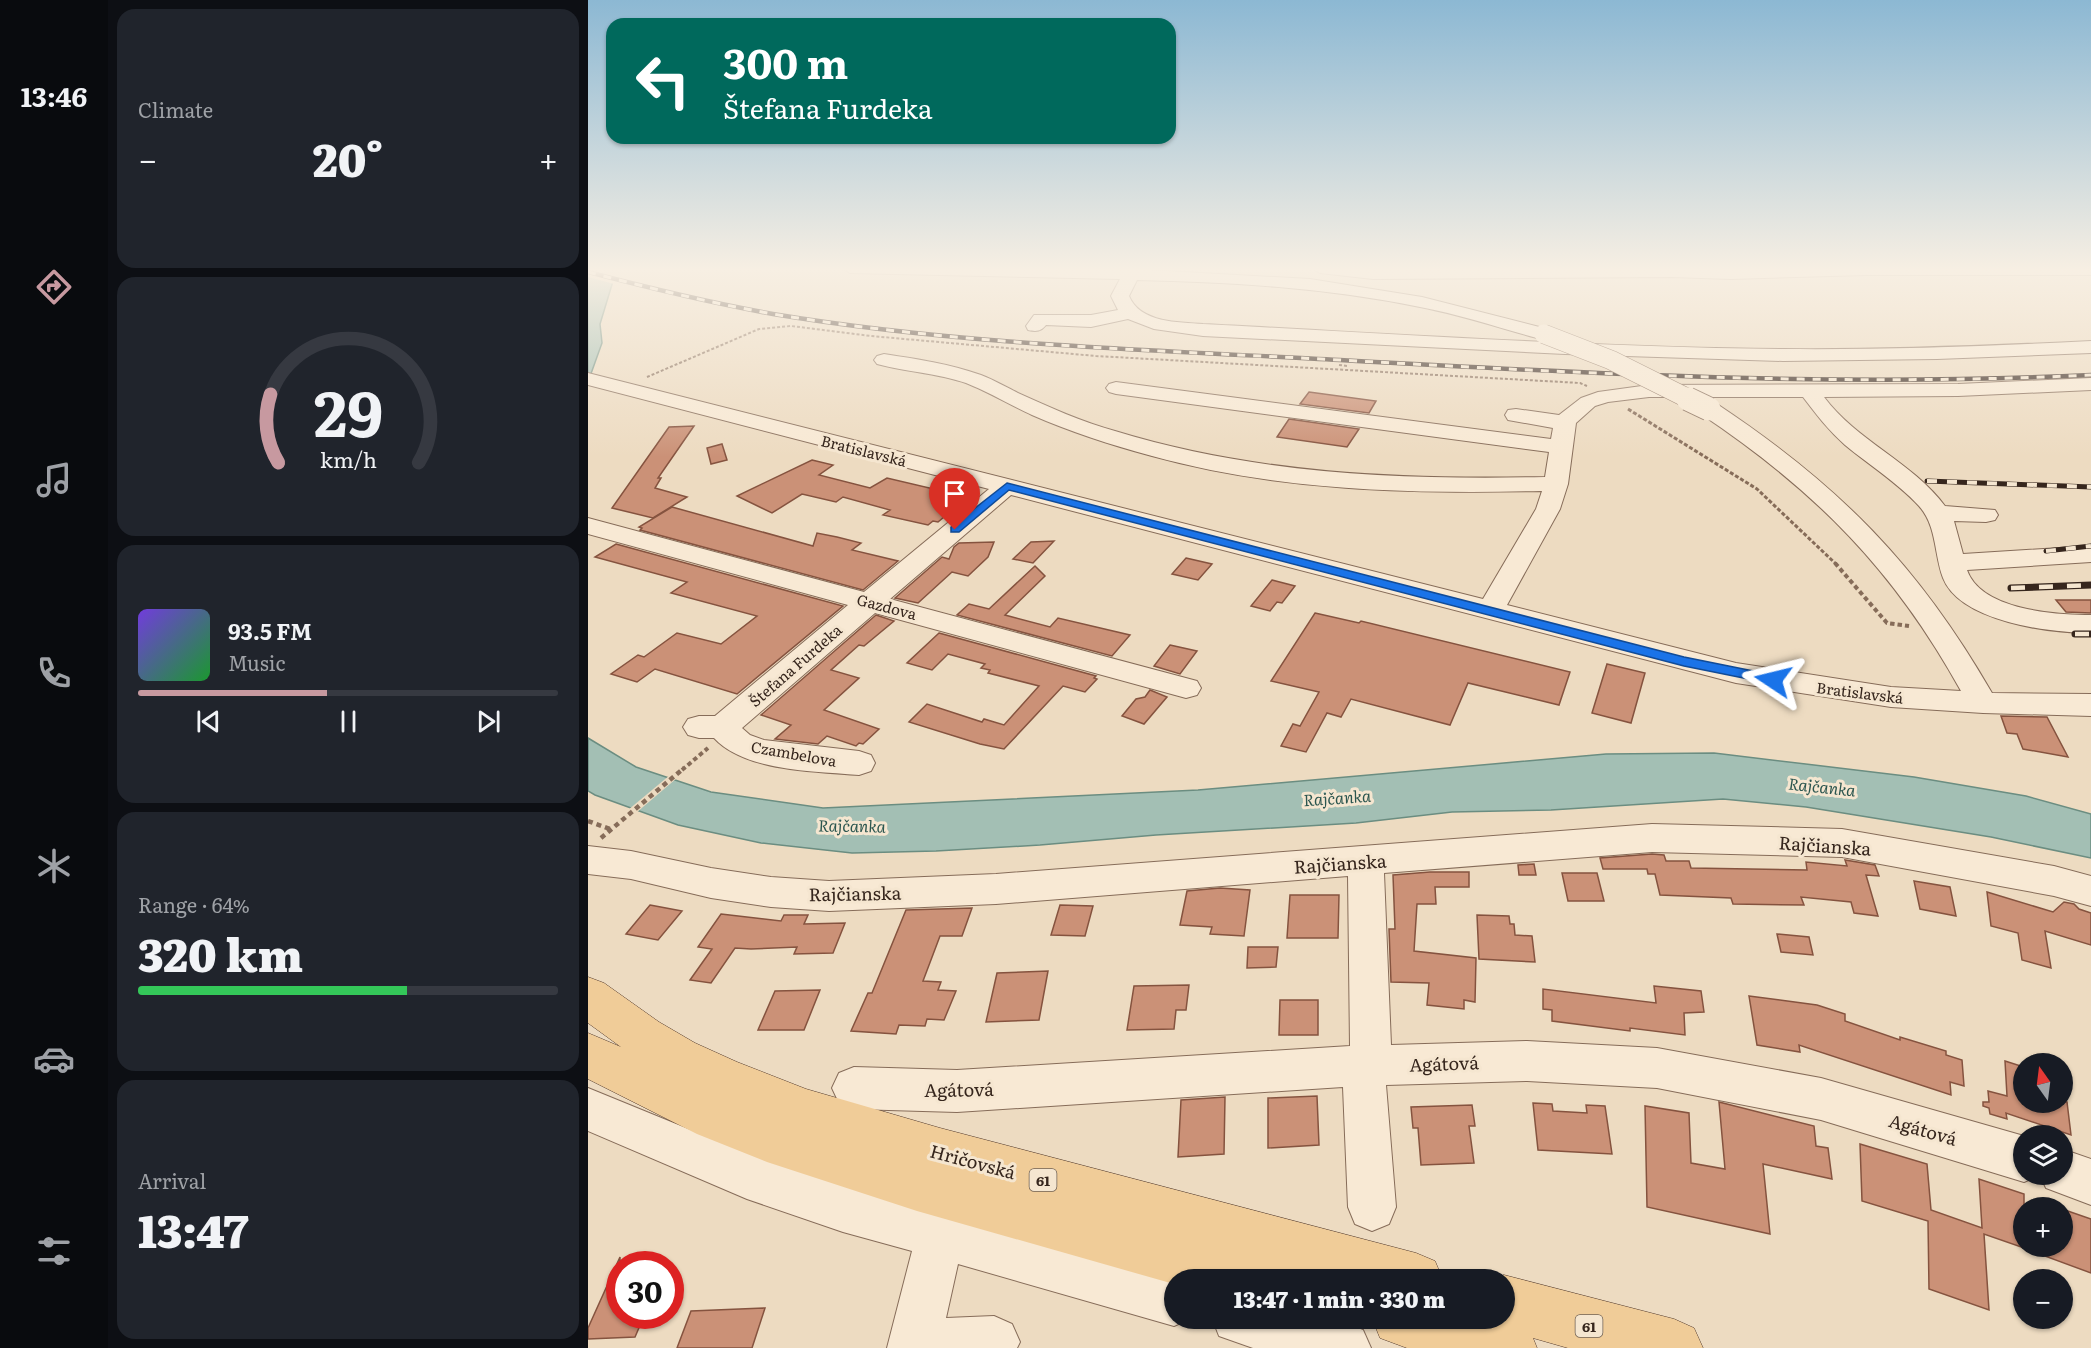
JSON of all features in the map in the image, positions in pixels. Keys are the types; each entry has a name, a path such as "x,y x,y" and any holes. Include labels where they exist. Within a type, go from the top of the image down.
{"main road":[{"name":"Hričovská","path":"588,997 637,1033 678,1058 735,1085 792,1107 940,1152 1375,1269"},
{"path":"588,1055 714,1117 808,1152 1218,1269"},
{"name":"61","path":"1515,1306 1674,1348"},
{"path":"1440,1329 1508,1348"}],"street":[{"path":"1230,331 1593,350 1861,355 2091,347"},
{"path":"1532,331 1611,360 1709,409 1795,469 1832,500 1872,541 1925,606 1983,703"},
{"path":"884,360 932,368 973,379 1047,414 1106,436 1202,460 1268,473 1346,482 1468,487 1556,484"},
{"name":"Bratislavská","path":"603,382 1490,612 1736,673 1869,694 1983,703 2091,705"},
{"path":"1490,612 1548,509 1556,484 1565,423 1576,409 1588,402 1627,392 1958,390 2091,384"},
{"path":"1116,388 1560,447"},
{"path":"1809,391 1831,420 1912,487 1939,513 1948,533 1952,563 1958,582 1978,599 2002,610 2040,621 2091,624"},
{"path":"1516,415 1565,423"},
{"name":"Štefana Furdeka","path":"707,736 1007,486"},
{"path":"1939,513 1986,514"},
{"name":"Gazdova","path":"588,526 1186,688"},
{"path":"1952,563 2091,554"},
{"name":"Czambelova","path":"707,736 805,758 859,763"},
{"name":"Rajčianska","path":"588,860 632,865 711,883 761,891 829,896 996,889 1652,838 1842,843 2054,881 2091,891"},
{"path":"1366,861 1371,1065 1364,1083 1372,1207"},
{"name":"Agátová","path":"854,1088 957,1091 1371,1065 1527,1061 1657,1068 1821,1099 2013,1156"},
{"path":"588,1109 747,1176 843,1208 1164,1298"},
{"path":"2073,1176 2091,1182"},
{"path":"940,1237 914,1346 994,1342"},
{"path":"1277,1329 1345,1348"}],"path":[{"path":"603,382 753,331"},
{"path":"828,331 1096,356 1339,366 1486,375 1580,383 1589,388"},
{"path":"1339,366 1348,366"},
{"path":"1621,406 1757,489 1826,552 1887,623 1915,627"},
{"path":"617,824 707,736"},
{"path":"588,821 611,829"}],"water":[{"path":"588,331 601,331 602,343 588,382"},
{"name":"Rajčanka","path":"588,738 636,767 711,792 823,808 1198,790 1606,754 1714,753 1914,777 2026,796 2091,814 2091,858 1991,837 1806,807 1723,799 1551,810 1452,812 1356,823 1156,835 1040,845 852,853 761,843 678,825 595,795 588,791"}],"pier":[{"path":"670,775 677,778 636,813 628,810"}],"building":[{"path":"1309,392 1376,401 1369,413 1300,404"},
{"path":"1289,419 1359,429 1347,447 1277,437"},
{"path":"694,426 658,478 661,478 655,488 687,497 653,518 612,508 669,427"},
{"path":"722,444 727,460 711,464 707,448"},
{"path":"812,460 833,465 819,475 870,488 887,478 942,491 948,487 973,493 938,522 933,521 928,525 883,515 890,510 843,497 836,502 802,494 772,513 737,496"},
{"path":"672,507 813,546 817,533 837,537 861,543 852,550 898,561 863,590 640,530 642,528 639,527"},
{"path":"1054,541 1033,563 1013,559 1031,542"},
{"path":"994,542 988,557 968,576 952,572 918,603 895,598 942,557 949,559 954,547 959,543"},
{"path":"616,544 843,606 737,694 655,669 637,682 611,674 638,655 644,657 677,633 721,644 757,616 671,593 687,582 595,557"},
{"path":"1186,558 1212,564 1198,580 1172,574"},
{"path":"1035,566 1045,576 1005,615 1050,627 1058,618 1130,635 1112,656 957,615 969,604 989,609"},
{"path":"1272,580 1295,586 1282,603 1277,602 1270,611 1251,606"},
{"path":"2056,600 2091,600 2091,613 2066,612"},
{"path":"1315,613 1359,623 1361,621 1570,672 1559,705 1468,683 1450,725 1351,699 1341,717 1327,713 1306,752 1281,746 1293,724 1300,726 1319,692 1271,681"},
{"path":"876,615 894,621 864,646 859,645 831,670 859,678 824,710 879,729 863,744 859,743 856,746 827,736 818,744 775,739 791,725 761,715"},
{"path":"939,633 1096,676 1094,678 1097,679 1085,692 1063,686 1004,749 980,744 909,722 927,704 982,722 984,719 1004,725 1039,686 988,673 990,670 981,668 985,664 948,654 932,670 907,663"},
{"path":"1170,645 1197,651 1180,674 1154,666"},
{"path":"1607,664 1645,673 1631,723 1592,713"},
{"path":"1150,690 1167,697 1144,724 1122,716 1136,699 1145,697"},
{"path":"2001,716 2047,717 2068,757 2023,749 2017,734 2007,733"},
{"path":"1664,855 1666,861 1689,861 1691,868 1807,870 1806,862 1847,866 1845,860 1875,865 1879,876 1866,875 1878,916 1854,913 1851,902 1801,897 1804,905 1733,904 1731,898 1660,895 1655,874 1648,874 1647,869 1603,869 1600,858"},
{"path":"1534,864 1536,875 1519,875 1518,865"},
{"path":"1469,872 1469,887 1435,887 1436,904 1417,904 1414,951 1476,958 1475,1002 1464,1000 1464,1009 1427,1005 1429,983 1391,982 1389,929 1395,929 1393,875"},
{"path":"1562,873 1597,873 1604,901 1568,901"},
{"path":"1914,881 1950,887 1956,916 1920,909"},
{"path":"1220,888 1250,890 1244,936 1210,934 1212,927 1180,925 1187,891"},
{"path":"1987,892 2053,912 2064,902 2074,904 2079,909 2091,913 2091,945 2045,931 2051,968 2022,960 2018,933 1991,926"},
{"path":"1290,895 1339,895 1338,938 1287,938"},
{"path":"650,905 682,911 658,940 626,934"},
{"path":"1060,905 1093,906 1085,936 1051,935"},
{"path":"972,908 962,936 940,936 923,981 941,982 938,990 956,991 944,1020 927,1019 925,1026 899,1025 896,1034 851,1031 868,993 872,993 906,910"},
{"path":"721,914 781,921 784,915 808,915 804,924 845,923 833,953 794,954 797,947 735,948 711,983 690,980 712,949 698,947"},
{"path":"1477,915 1509,916 1510,924 1514,924 1515,935 1532,936 1535,962 1479,959"},
{"path":"1777,934 1809,937 1813,955 1781,952"},
{"path":"1248,947 1278,947 1276,967 1247,968"},
{"path":"1048,971 1039,1020 986,1022 997,973"},
{"path":"1189,985 1186,1010 1176,1010 1174,1029 1127,1030 1134,986"},
{"path":"1654,986 1701,991 1704,1012 1684,1013 1685,1035 1552,1021 1552,1010 1543,1009 1543,989 1656,1003"},
{"path":"820,990 804,1030 758,1030 775,991"},
{"path":"1749,996 1817,1005 1845,1014 1845,1021 1900,1040 1900,1037 1946,1051 1946,1055 1962,1060 1964,1086 1950,1082 1951,1095 1799,1045 1800,1052 1757,1045"},
{"path":"1280,1000 1318,1000 1318,1035 1279,1035"},
{"path":"2005,1061 2013,1064 2013,1113 2068,1113 2070,1125 2041,1125 2006,1113 2007,1119 1990,1114 1989,1108 1983,1106 1983,1102 1989,1102 1988,1091 2007,1096"},
{"path":"1317,1096 1319,1145 1268,1148 1268,1098"},
{"path":"1225,1097 1224,1154 1178,1157 1181,1100"},
{"path":"1719,1102 1814,1126 1816,1146 1828,1148 1832,1179 1763,1164 1770,1234 1647,1207 1645,1106 1689,1113 1691,1163 1725,1169"},
{"path":"1533,1103 1552,1104 1553,1111 1587,1113 1586,1105 1605,1106 1612,1154 1538,1150"},
{"path":"1472,1105 1475,1126 1469,1126 1474,1163 1421,1165 1418,1128 1413,1128 1411,1107"},
{"path":"1860,1144 1927,1164 1931,1210 1982,1228 1979,1179 2024,1194 2024,1197 2013,1197 2013,1244 1984,1234 1989,1310 1929,1289 1928,1221 1862,1201"},
{"path":"2073,1213 2091,1219 2091,1273 2048,1257 2073,1257"},
{"path":"606,1288 606,1329 638,1329 635,1337 588,1339 588,1328"},
{"path":"765,1308 752,1348 677,1348 691,1311"}],"railway":[{"path":"897,331 1056,345 1622,374 1903,380 2091,375"},
{"path":"1927,481 2091,487"},
{"path":"2046,551 2091,546"},
{"path":"2011,588 2091,585"},
{"path":"2075,634 2091,634"}],"route":[{"path":"955,530 1007,486 1684,662 1773,680"}]}
